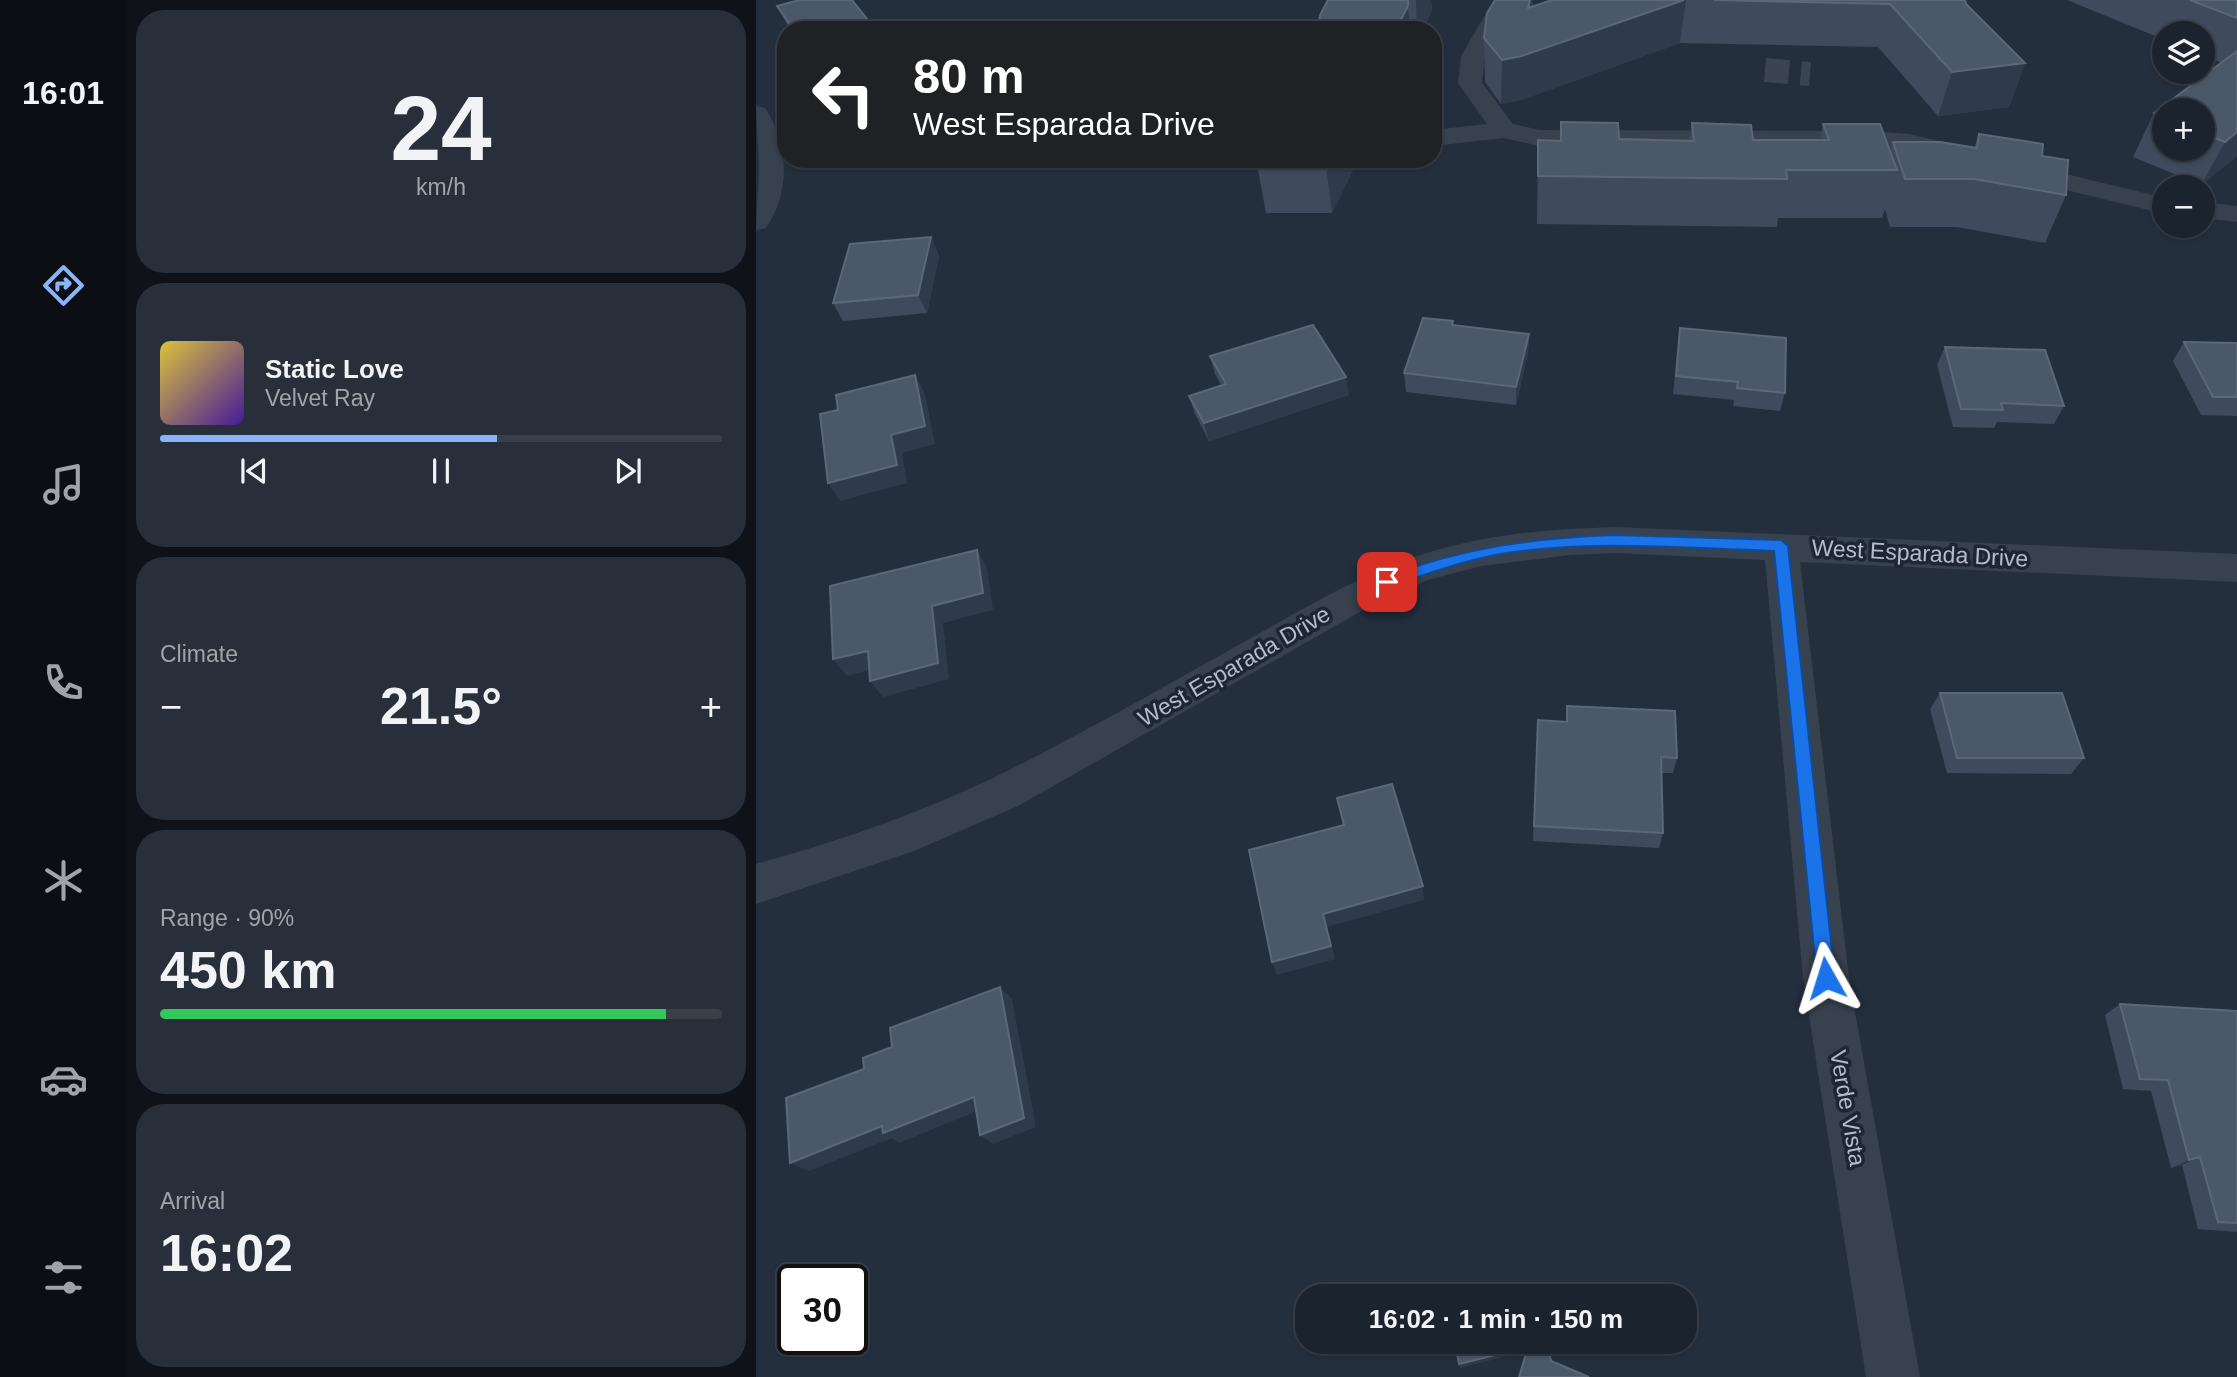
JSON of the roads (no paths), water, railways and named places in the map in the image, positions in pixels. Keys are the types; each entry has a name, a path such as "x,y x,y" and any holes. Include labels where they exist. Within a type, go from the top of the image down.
{"street":[{"path":"1504,131 1470,83 1473,56 1505,0"},
{"path":"756,113 769,139 774,173 756,222"},
{"path":"1442,137 1504,131 1540,138 1868,139 1909,142 2152,203"},
{"path":"2215,212 2237,214"},
{"name":"West Esparada Drive","path":"756,884 878,845 1020,784 1354,597 1437,563 1494,550 1546,542 1615,540 2237,568"},
{"name":"Verde Vista","path":"1781,546 1826,978 1893,1377"}],"tunnel":[{"path":"1765,70 1810,74"}]}
